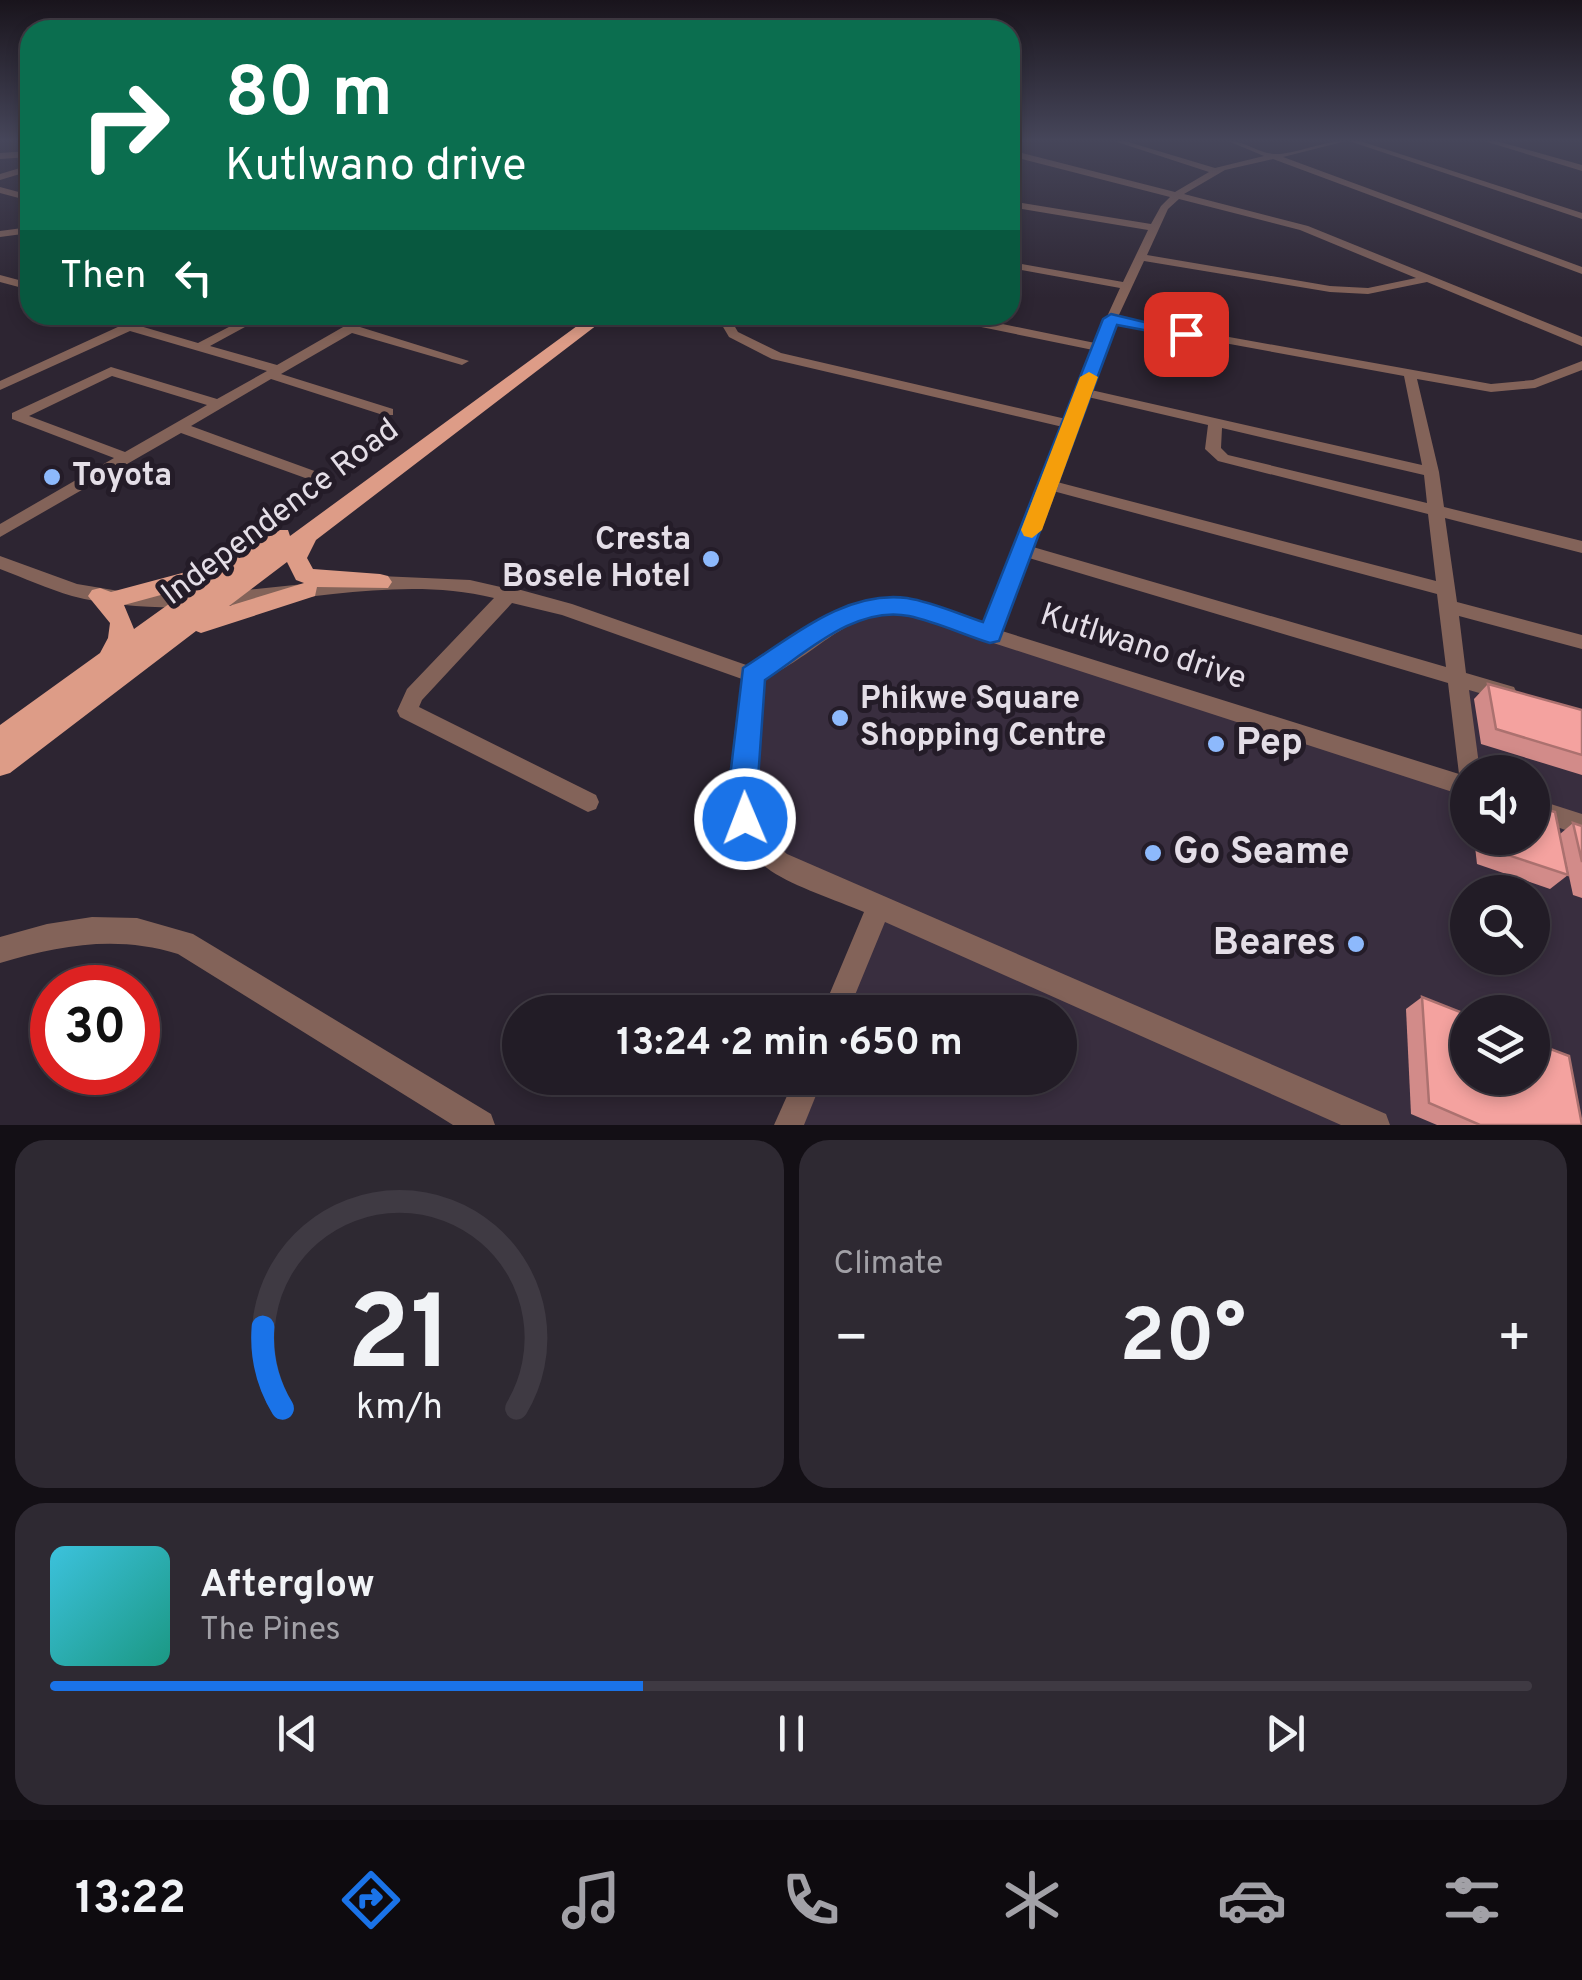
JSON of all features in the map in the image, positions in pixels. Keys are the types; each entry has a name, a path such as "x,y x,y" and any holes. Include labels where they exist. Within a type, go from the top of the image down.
{"main road":[{"name":"Independence Road","path":"0,740 569,325"},
{"name":"Independence Road","path":"0,764 589,325"},
{"path":"308,533 296,558 304,574 317,579 380,582"},
{"path":"106,663 122,640 125,624 110,597 183,584 258,551"},
{"path":"158,645 238,609 307,590"}],"street":[{"path":"1170,194 1304,228 1582,342"},
{"path":"1375,194 1582,271"},
{"path":"1514,194 1582,216"},
{"path":"990,634 1111,319 1154,228 1176,195"},
{"path":"1020,206 1154,228"},
{"path":"1140,257 1342,290 1368,291 1431,278"},
{"path":"1020,267 1128,286"},
{"path":"1111,319 1410,377 1506,389 1535,384 1582,365"},
{"path":"201,346 242,325"},
{"path":"0,531 354,325"},
{"path":"728,325 733,334 777,356 1072,425"},
{"path":"990,325 1100,348"},
{"path":"0,386 130,326 201,346 388,412"},
{"path":"349,328 462,360"},
{"path":"126,458 16,416 112,370 222,405"},
{"path":"1410,377 1431,472 1468,755"},
{"path":"1083,392 1431,472"},
{"path":"1215,422 1212,449 1223,458 1582,547"},
{"path":"182,428 314,476"},
{"path":"1050,485 1447,598 1582,642"},
{"path":"1024,550 1529,699"},
{"path":"0,562 110,597 217,600 380,582 442,583 510,593 752,675 742,794 750,831 778,862 1375,1125"},
{"path":"510,593 414,695 407,711 588,802"},
{"name":"Kutlwano drive","path":"752,675 838,619 875,606 909,607 1450,781"},
{"path":"1550,814 1582,824"},
{"path":"843,995 880,906"},
{"path":"0,950 98,926 151,931 184,944 480,1125"},
{"path":"789,1125 801,1095"}],"shaded area":[{"path":"884,605 1450,782 1450,855 1550,855 1550,755 1467,755 1458,679 1582,714 1582,1125 789,1125 802,1095 1077,1095 1077,995 842,995 879,906 778,862 750,831 747,675"}],"building":[{"path":"1488,684 1582,710 1582,755 1496,729"},
{"path":"1550,810 1555,812 1568,875 1508,855 1550,855"},
{"path":"1573,823 1582,826 1582,862"},
{"path":"1422,997 1450,1008 1450,1095 1550,1095 1550,1049 1569,1056 1582,1125 1480,1125 1429,1103"}],"slow traffic":[{"path":"1032,530 1089,377"}],"place":[{"name":"Toyota","path":"52,477"},
{"name":"Cresta Bosele Hotel","path":"711,559"},
{"name":"Phikwe Square Shopping Centre","path":"840,718"},
{"name":"Pep","path":"1216,744"},
{"name":"Go Seame","path":"1153,853"},
{"name":"Beares","path":"1356,944"}],"route":[{"path":"745,819 742,794 752,675 768,669 838,619 875,606 909,607 990,634 1111,319 1186,334"}]}
